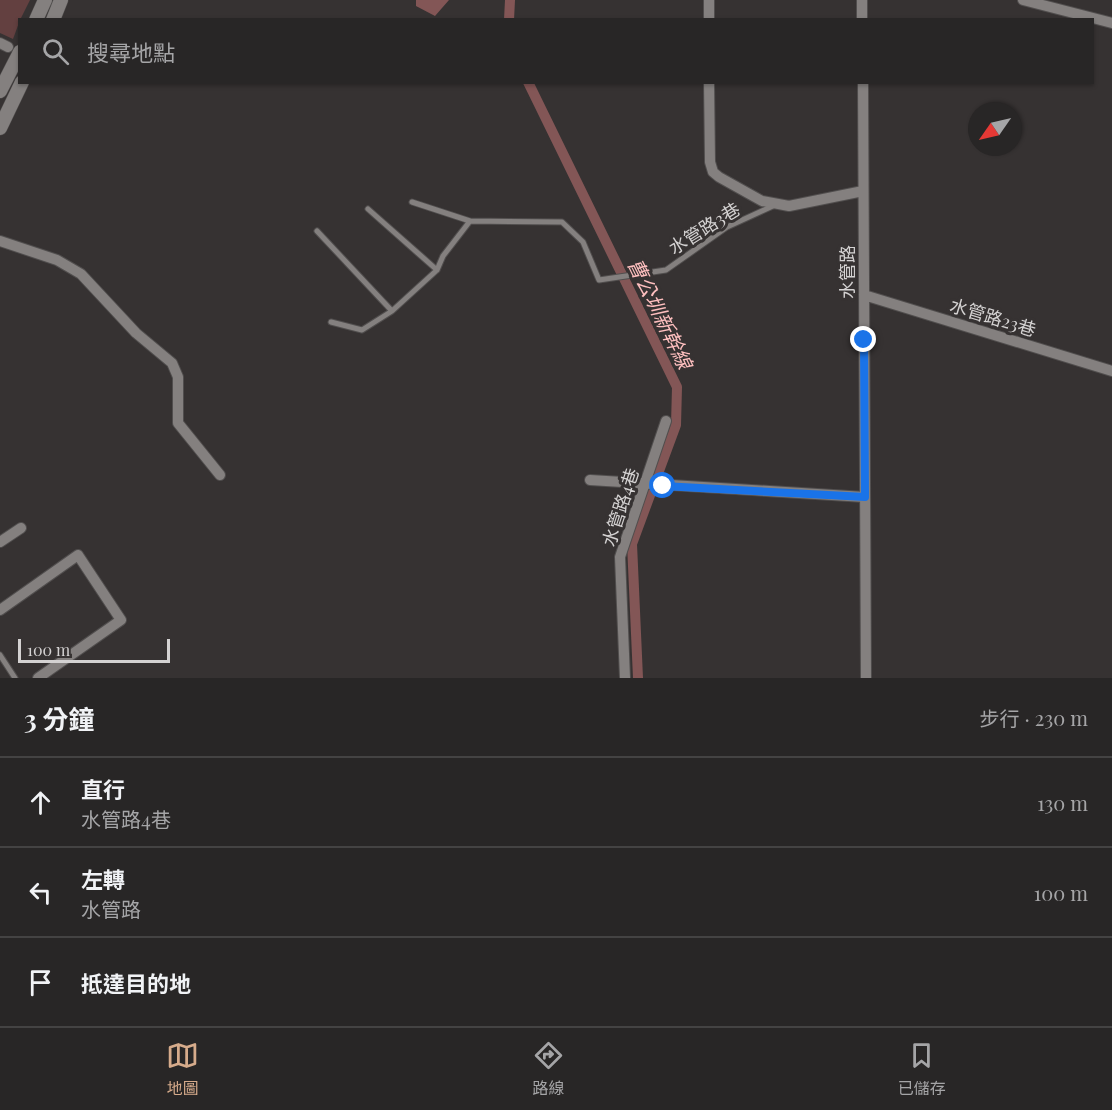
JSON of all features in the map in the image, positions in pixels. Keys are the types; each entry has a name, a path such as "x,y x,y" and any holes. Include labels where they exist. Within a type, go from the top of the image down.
{"street":[{"path":"37,18 45,0"},
{"path":"54,18 62,0"},
{"path":"709,0 709,18"},
{"path":"862,0 862,18"},
{"path":"1023,0 1093,18"},
{"path":"1094,18 1112,23"},
{"path":"0,91 9,47"},
{"path":"0,128 21,84"},
{"path":"709,84 710,162 713,172 762,201 789,206 863,191"},
{"name":"水管路","path":"863,84 866,678"},
{"path":"0,241 57,260 81,274 136,333 172,363 178,377 178,423 220,475"},
{"name":"水管路23巷","path":"864,295 1112,371"},
{"name":"水管路4巷","path":"625,678 620,557 647,485 666,421"},
{"name":"水管路4巷","path":"590,480 865,497"},
{"path":"0,542 21,528"},
{"path":"0,610 78,555 121,620 38,678"}],"lane":[{"path":"331,322 362,330 392,310 437,270 442,256 470,221 412,202"},
{"name":"水管路3巷","path":"470,221 561,222 583,243 601,280 666,270 727,227 778,204"},
{"path":"368,209 437,270"},
{"path":"317,231 392,310"},
{"path":"0,655 15,678"}],"shaded area":[{"path":"0,0 30,0 21,18 18,18 13,39 0,33"},
{"path":"416,0 449,0 435,16 416,6"}],"waterway":[{"name":"曹公圳新幹線","path":"509,18 510,0"},
{"name":"曹公圳新幹線","path":"529,84 677,387 676,425 632,544 638,678"}],"route":[{"path":"663,486 865,497 864,340"}]}
